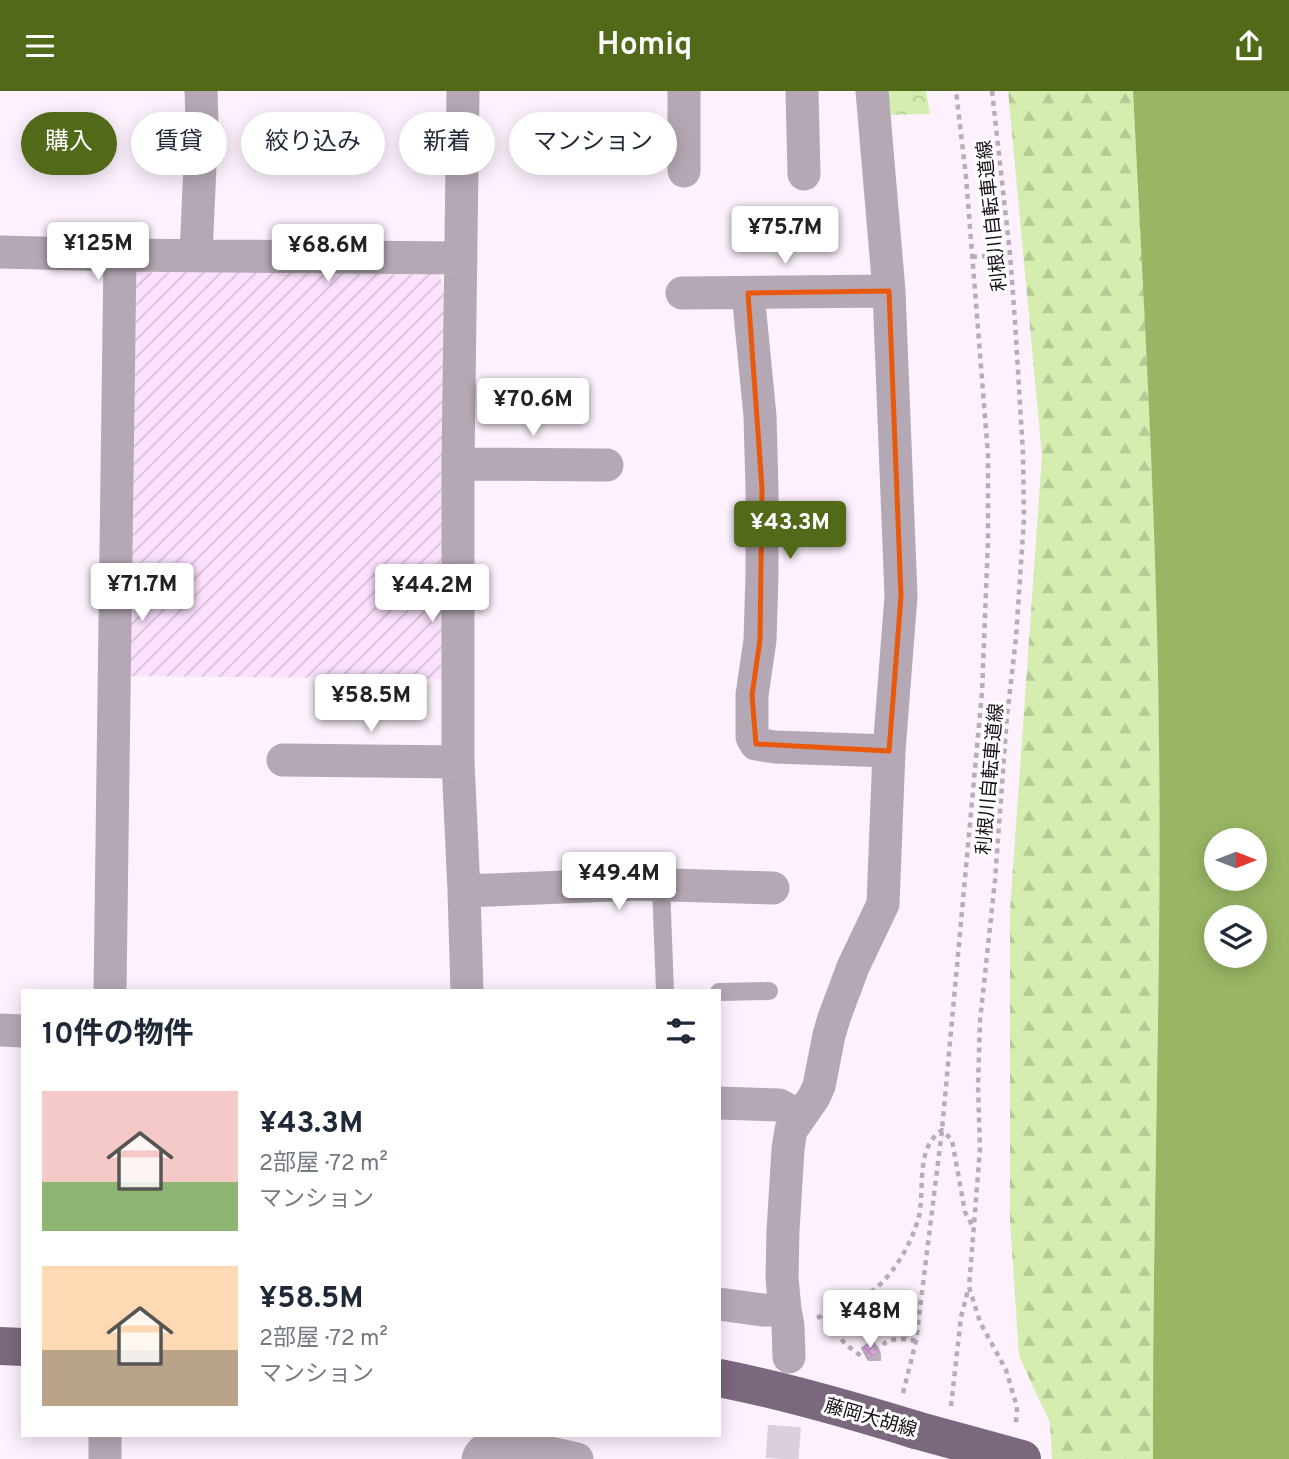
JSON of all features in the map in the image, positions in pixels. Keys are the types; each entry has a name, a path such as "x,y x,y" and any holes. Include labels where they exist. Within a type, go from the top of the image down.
{"main road":[{"path":"0,1346 21,1346"},
{"name":"藤岡大胡線","path":"721,1378 840,1407 909,1414 1018,1446"}],"street":[{"path":"196,255 201,91"},
{"path":"463,91 458,464 458,762 467,989"},
{"path":"684,91 684,171"},
{"path":"803,91 804,174"},
{"path":"797,1316 782,1277 791,1131 819,1086 834,1018 853,967 883,904 901,596 889,291 872,91"},
{"path":"0,252 461,258"},
{"path":"110,989 120,255"},
{"path":"682,293 889,291"},
{"path":"748,293 760,416 762,488 760,640 752,695 752,737 757,744 775,747 890,751"},
{"path":"458,464 607,465"},
{"path":"283,759 458,762"},
{"path":"464,891 637,884 773,888"},
{"path":"0,1030 21,1031"},
{"path":"721,1103 779,1105 799,1118"},
{"path":"721,1304 797,1316"},
{"path":"789,1357 788,1326 797,1316"},
{"path":"104,1437 105,1459"},
{"path":"478,1459 480,1453 490,1447 509,1446 577,1459"}],"lane":[{"path":"660,885 665,989"},
{"path":"721,992 769,991"}],"path":[{"path":"909,1414 942,1131 982,692 988,540 988,455 966,177 956,91"},
{"name":"利根川自転車道線","path":"992,91 1010,254 1021,413 1024,519 995,880 980,1021 980,1149 969,1287 980,1322 1006,1370 1017,1407 1018,1446"},
{"path":"972,257 1010,254"},
{"path":"942,1131 952,1139 965,1212 973,1228"},
{"path":"797,1316 824,1315 865,1297 881,1284 914,1232 920,1213 929,1142 942,1131"},
{"path":"951,1407 961,1317 969,1287"},
{"path":"824,1315 845,1344 861,1356 890,1339 916,1341"}],"highlighted area":[{"path":"889,291 901,596 889,751 756,744 752,695 760,640 762,488 748,293"}],"shaded area":[{"path":"1133,91 1289,91 1289,1459 1153,1459 1159,744 1146,335"},
{"path":"438,267 449,314 448,679 124,676 127,272"}],"green space":[{"path":"882,91 926,91 930,114 884,115"},
{"path":"1008,91 1133,91 1146,335 1158,662 1159,923 1153,1459 1052,1459 1050,1423 1019,1356 1010,1221 1010,911 1042,455"}],"building":[{"path":"873,1341 879,1352 868,1359 862,1348"}],"tunnel":[{"path":"782,1459 789,1366"}]}
